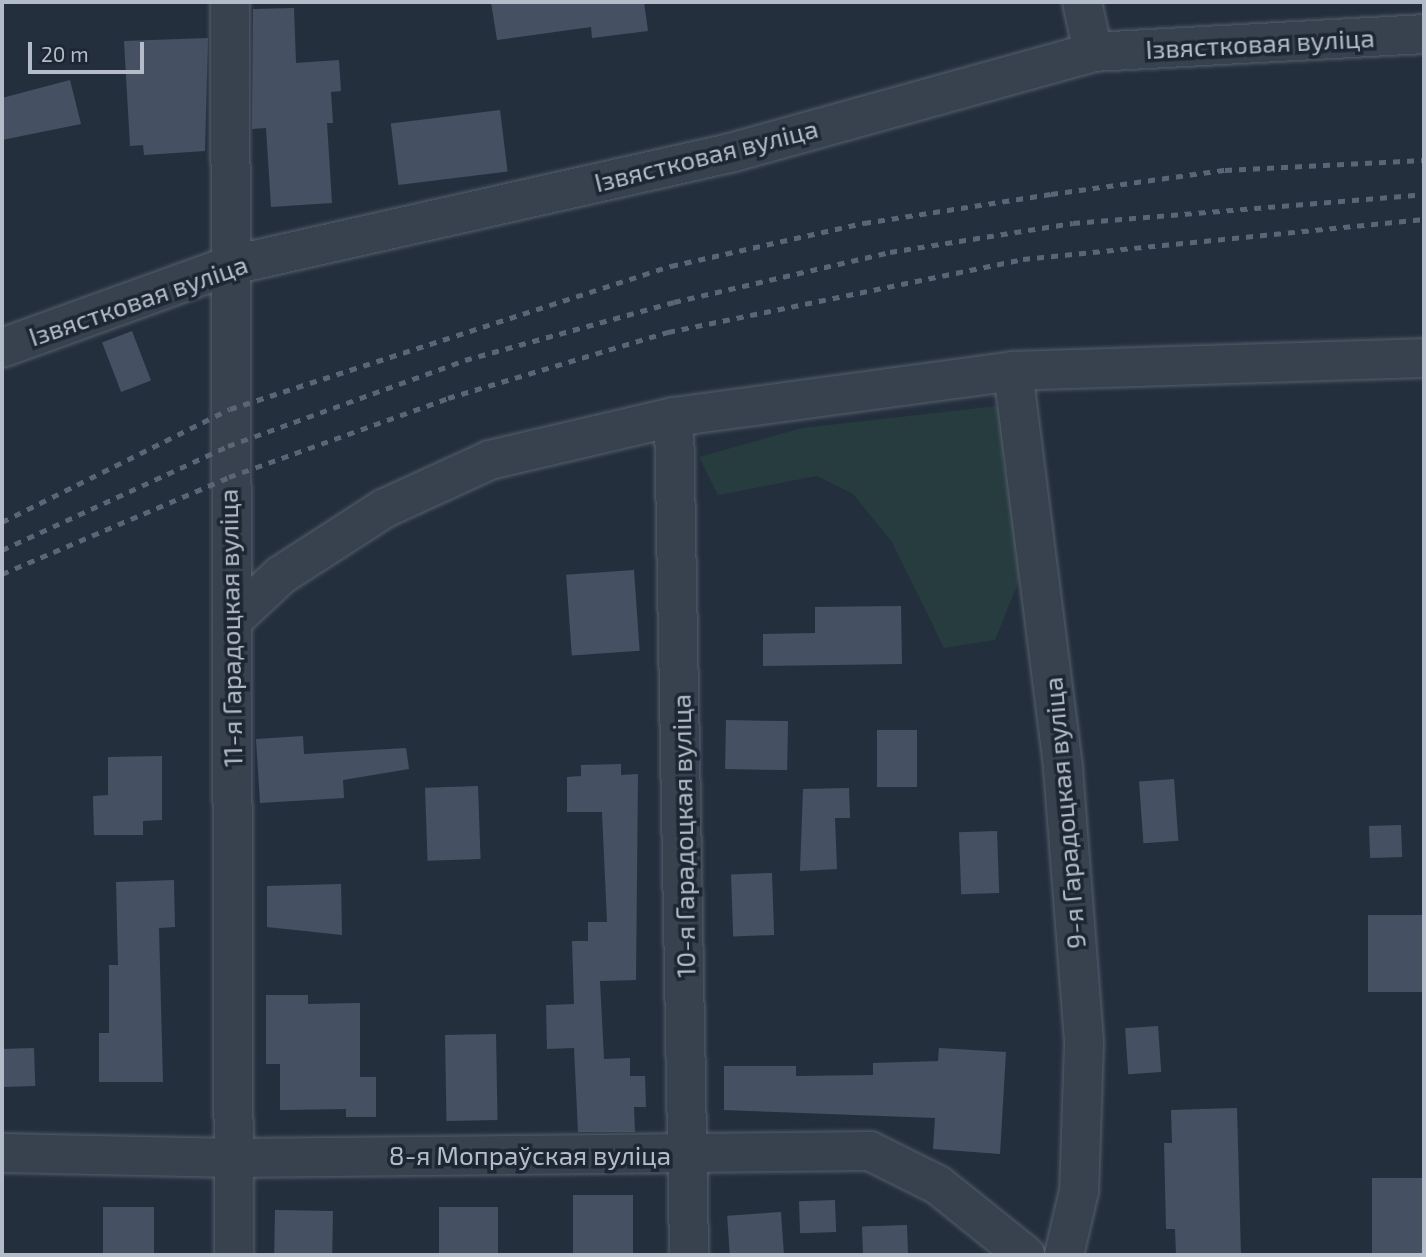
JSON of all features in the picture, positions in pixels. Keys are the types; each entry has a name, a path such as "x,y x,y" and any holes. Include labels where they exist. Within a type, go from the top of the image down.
{"street":[{"name":"11-я Гарадоцкая вуліца","path":"230,2 228,266 234,1255"},
{"path":"1082,2 1093,52"},
{"name":"Ізвястковая вуліца","path":"2,348 228,266 730,153 1093,52 1424,34"},
{"path":"232,621 281,575 397,502 490,460 674,417 1013,371 1424,358"},
{"name":"9-я Гарадоцкая вуліца","path":"1013,371 1063,768 1084,1044 1079,1191 1064,1255"},
{"name":"10-я Гарадоцкая вуліца","path":"674,417 690,1154 689,1255"},
{"name":"8-я Мопраўская вуліца","path":"2,1153 235,1158 870,1150 938,1185 1025,1255"}],"green space":[{"path":"1006,405 1003,462 1024,568 995,640 944,648 892,542 853,494 817,476 718,495 699,457 802,428"}],"building":[{"path":"491,2 644,2 648,31 592,38 591,27 497,40"},
{"path":"294,8 296,63 339,60 341,91 331,92 333,123 327,123 332,203 271,207 266,128 252,129 253,9"},
{"path":"208,38 205,151 144,155 143,145 130,146 124,41"},
{"path":"70,80 81,124 2,140 2,98"},
{"path":"500,110 508,172 398,185 391,123"},
{"path":"132,331 151,380 121,392 102,342"},
{"path":"634,570 640,651 572,656 566,575"},
{"path":"901,606 902,664 763,666 763,634 815,633 815,607"},
{"path":"726,720 788,721 787,770 725,769"},
{"path":"877,730 917,730 917,787 877,787"},
{"path":"303,736 304,754 406,748 409,769 343,780 344,798 260,803 256,739"},
{"path":"162,756 162,820 143,821 143,835 94,835 93,796 108,795 108,757"},
{"path":"621,764 621,775 638,774 636,980 600,981 604,1059 630,1058 630,1076 645,1076 646,1107 634,1107 635,1132 578,1132 574,1048 547,1049 546,1005 574,1004 572,941 588,941 588,922 607,922 602,812 567,812 567,777 581,776 581,765"},
{"path":"1174,779 1178,841 1143,843 1139,781"},
{"path":"478,786 481,859 428,861 425,788"},
{"path":"849,788 850,818 835,818 837,869 800,871 803,789"},
{"path":"1401,825 1402,857 1370,858 1369,826"},
{"path":"997,831 999,893 961,894 959,832"},
{"path":"772,873 774,935 733,936 731,874"},
{"path":"174,880 175,927 159,928 163,1082 99,1082 99,1033 109,1033 109,965 118,965 116,882"},
{"path":"341,884 342,935 267,927 267,886"},
{"path":"1368,915 1424,915 1424,992 1368,992"},
{"path":"266,995 308,995 308,1004 360,1003 360,1077 376,1077 376,1117 346,1117 346,1109 280,1110 280,1064 266,1064"},
{"path":"1158,1026 1161,1072 1128,1074 1125,1028"},
{"path":"496,1034 498,1120 447,1121 445,1035"},
{"path":"34,1048 35,1086 3,1087 2,1049"},
{"path":"939,1048 1006,1052 1000,1154 933,1149 935,1118 724,1110 724,1066 796,1066 796,1076 873,1075 873,1063 938,1061"},
{"path":"1237,1108 1241,1255 1176,1255 1175,1229 1166,1229 1164,1143 1172,1143 1171,1110"},
{"path":"1372,1178 1424,1178 1424,1255 1372,1255"},
{"path":"573,1195 633,1195 633,1255 573,1255"},
{"path":"835,1200 836,1232 800,1233 799,1201"},
{"path":"103,1207 154,1207 154,1255 103,1255"},
{"path":"439,1207 498,1207 498,1255 439,1255"},
{"path":"275,1210 333,1211 332,1255 274,1255"},
{"path":"781,1212 784,1255 730,1255 727,1216"},
{"path":"907,1225 908,1255 863,1255 862,1227"}],"railway":[{"path":"2,522 230,409 671,266 864,223 1051,194 1225,170 1424,160"},
{"path":"2,550 228,446 465,360 674,302 890,252 1073,223 1424,194"},
{"path":"2,574 229,477 448,398 668,332 1023,259 1424,219"}]}
